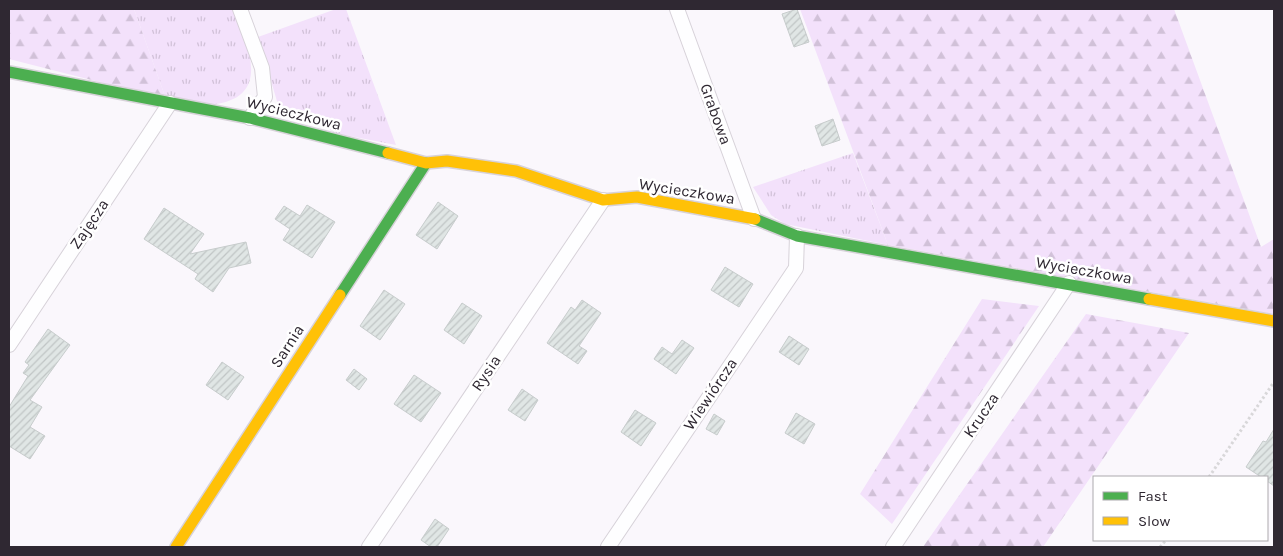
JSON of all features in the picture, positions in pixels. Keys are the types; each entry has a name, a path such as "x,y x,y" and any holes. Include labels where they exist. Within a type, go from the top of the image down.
{"street":[{"path":"240,9 262,68 265,97 250,118"},
{"name":"Grabowa","path":"677,9 754,219"},
{"name":"Wycieczkowa","path":"9,72 250,118 426,163 447,161 516,171 603,200 637,197 754,219 797,236 1274,321"},
{"name":"Zajęcza","path":"9,345 170,103"},
{"name":"Sarnia","path":"176,547 426,163"},
{"name":"Rysia","path":"369,547 603,200"},
{"name":"Wiewiórcza","path":"608,547 796,268 797,236"},
{"name":"Krucza","path":"892,547 1069,283"}],"path":[{"path":"1210,476 1274,382"}],"green space":[{"path":"9,9 134,9 166,99 9,59"},
{"path":"134,9 234,9 249,51 250,79 245,90 234,99 217,104 198,104 166,99"},
{"path":"336,9 346,9 396,145 339,134 279,108 258,37"},
{"path":"800,9 1174,9 1261,247 1274,239 1274,314 888,245"},
{"path":"853,153 888,245 785,224 771,215 753,187"},
{"path":"982,299 1039,306 892,524 860,494"},
{"path":"1086,314 1189,333 1043,547 923,547"}],"building":[{"path":"797,9 809,42 794,47 782,14"},
{"path":"833,119 840,140 822,146 815,126"},
{"path":"438,202 458,216 437,249 416,235"},
{"path":"307,205 335,222 312,258 283,240 290,229 275,219 284,206 300,216"},
{"path":"164,208 204,234 190,254 246,242 251,263 229,268 213,292 195,279 198,274 144,239"},
{"path":"725,267 753,284 739,307 711,290"},
{"path":"384,290 405,304 380,340 360,326"},
{"path":"582,300 601,313 579,346 587,351 578,364 547,343 571,307 575,310"},
{"path":"462,303 482,316 464,344 444,330"},
{"path":"48,329 70,345 30,400 42,407 30,427 45,436 30,459 9,446 9,407 28,376 23,373 29,365 25,362"},
{"path":"789,336 809,349 799,365 779,352"},
{"path":"682,340 694,348 676,374 654,359 662,347 672,354"},
{"path":"222,362 244,377 228,400 206,385"},
{"path":"354,369 367,379 359,390 346,380"},
{"path":"414,375 441,393 421,422 394,404"},
{"path":"522,389 538,400 525,421 508,410"},
{"path":"635,410 656,423 641,446 621,432"},
{"path":"796,413 815,424 804,444 785,433"},
{"path":"714,414 725,421 717,435 706,429"},
{"path":"1274,429 1274,486 1268,482 1268,476 1260,476 1246,467 1263,441 1266,442"},
{"path":"435,519 449,529 437,547 431,547 421,540"}],"traffic: fast":[{"path":"9,72 250,118 388,153"},
{"path":"340,295 426,163"},
{"path":"755,219 797,236 1149,299"}],"traffic: slow":[{"path":"388,153 426,163 447,161 516,171 603,200 637,197 755,219"},
{"path":"176,547 340,295"},
{"path":"1149,299 1274,321"}]}
